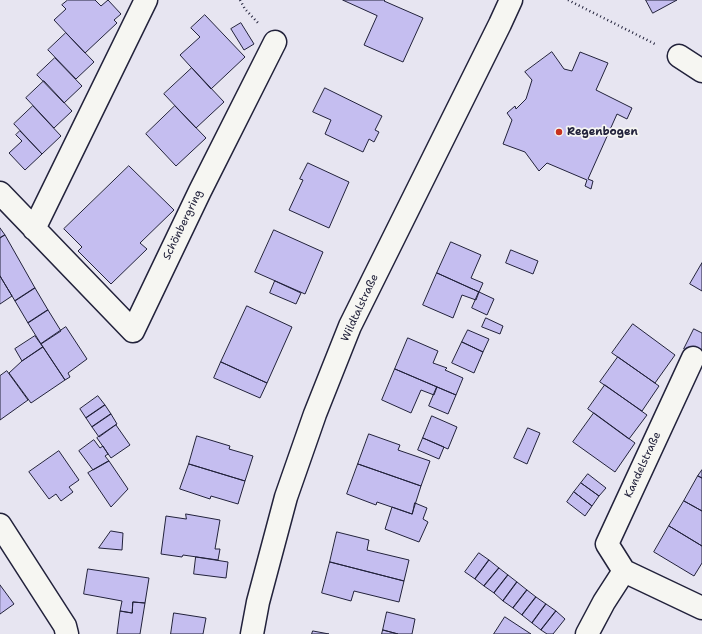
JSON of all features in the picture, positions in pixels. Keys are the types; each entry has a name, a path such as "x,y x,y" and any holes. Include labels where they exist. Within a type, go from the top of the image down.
{"street":[{"path":"34,229 146,0"},
{"name":"Wildtalstraße","path":"252,634 258,602 286,497 315,414 350,326 512,0"},
{"name":"Schönbergring","path":"0,193 133,331 200,190 275,42"},
{"path":"679,56 702,71"},
{"name":"Kandelstraße","path":"624,571 607,544 693,358"},
{"path":"0,525 65,626 67,634"},
{"path":"586,634 624,571 702,608"}],"path":[{"path":"240,0 245,9 275,42"},
{"path":"568,0 679,56"}],"building":[{"path":"68,0 95,0 101,6 108,0 121,14 114,20 117,23 85,53 54,20 66,9 62,5"},
{"path":"343,0 385,0 384,1 423,18 403,62 364,45 377,16"},
{"path":"646,0 677,0 653,13"},
{"path":"205,15 245,57 211,89 180,55 200,37 191,28"},
{"path":"241,23 254,44 244,50 231,29"},
{"path":"66,33 94,62 76,79 48,50"},
{"name":"Regenbogen","path":"552,52 564,69 572,71 580,52 608,63 596,90 632,108 627,119 617,114 588,179 593,181 591,189 585,186 587,180 547,163 539,171 525,152 503,144 512,120 507,113 515,106 516,109 526,99 532,80 525,72"},
{"path":"55,58 82,86 64,103 37,75"},
{"path":"192,68 224,102 196,128 164,94"},
{"path":"44,81 72,111 54,128 26,98"},
{"path":"325,88 382,116 375,130 379,132 374,142 369,139 363,152 325,134 331,120 313,112"},
{"path":"33,106 61,136 42,154 14,124"},
{"path":"175,106 206,138 176,166 146,134"},
{"path":"20,131 42,154 25,170 9,153 22,141 16,135"},
{"path":"308,163 349,182 329,228 289,210 303,180 300,179"},
{"path":"129,166 174,210 140,243 147,249 111,284 78,251 82,247 64,229"},
{"path":"0,228 5,235 0,238"},
{"path":"274,230 323,252 305,294 255,272"},
{"path":"5,235 35,288 15,301 0,276 0,238"},
{"path":"451,242 481,255 471,278 483,283 479,292 437,273"},
{"path":"511,250 538,261 533,274 506,263"},
{"path":"702,263 702,291 690,284"},
{"path":"437,273 479,292 476,300 462,295 453,318 423,305"},
{"path":"0,276 12,296 0,304"},
{"path":"275,281 301,293 296,304 270,293"},
{"path":"35,288 48,310 28,323 15,301"},
{"path":"479,292 494,299 487,315 472,308"},
{"path":"247,306 292,327 267,383 221,362"},
{"path":"48,310 61,331 41,344 28,323"},
{"path":"486,318 503,326 500,334 482,327"},
{"path":"633,324 675,355 655,383 612,353"},
{"path":"66,327 87,359 68,373 70,377 65,380 41,344"},
{"path":"694,329 702,333 702,357 684,349"},
{"path":"468,330 489,339 483,352 462,342"},
{"path":"35,336 43,347 22,361 15,349"},
{"path":"408,338 438,351 433,363 447,368 445,370 463,378 456,395 395,369"},
{"path":"462,342 483,352 474,373 452,363"},
{"path":"43,347 65,380 31,403 9,373 22,361"},
{"path":"618,357 659,386 642,411 600,382"},
{"path":"221,362 267,383 260,398 214,378"},
{"path":"395,369 437,387 434,395 421,390 411,413 382,400"},
{"path":"7,371 28,400 0,420 0,376"},
{"path":"605,385 647,415 629,439 588,409"},
{"path":"437,387 456,395 448,414 429,406"},
{"path":"98,396 105,405 86,418 80,409"},
{"path":"105,405 111,414 92,427 86,418"},
{"path":"594,413 635,443 615,472 573,442"},
{"path":"111,414 117,424 99,437 92,427"},
{"path":"432,416 457,427 448,449 423,438"},
{"path":"116,425 130,445 111,458 97,438"},
{"path":"528,428 540,433 527,464 514,458"},
{"path":"369,434 400,445 398,450 430,461 421,486 358,464"},
{"path":"197,436 230,446 229,449 253,456 245,481 189,464"},
{"path":"423,438 444,447 439,459 418,450"},
{"path":"94,440 100,448 103,446 108,454 105,456 109,461 93,470 79,451"},
{"path":"59,451 79,480 69,487 73,492 61,501 56,494 49,499 29,472"},
{"path":"109,461 128,489 111,507 88,473"},
{"path":"189,464 245,481 238,504 211,496 210,499 180,489"},
{"path":"358,464 421,486 412,514 377,502 376,505 347,494"},
{"path":"702,470 702,478 698,476"},
{"path":"588,474 606,488 599,496 581,483"},
{"path":"698,476 702,478 702,511 684,501"},
{"path":"581,483 599,496 592,506 574,492"},
{"path":"574,492 592,506 585,516 567,502"},
{"path":"684,501 702,511 702,546 669,526"},
{"path":"415,503 427,508 423,519 428,522 419,542 385,529 392,507 412,514"},
{"path":"186,514 220,520 215,549 220,549 218,560 183,555 182,557 161,554 166,516 186,519"},
{"path":"669,526 702,546 702,563 694,576 654,552"},
{"path":"111,531 123,533 122,550 99,548"},
{"path":"337,532 369,540 367,550 409,560 404,581 330,562"},
{"path":"479,553 489,560 475,579 465,572"},
{"path":"196,557 228,562 226,578 194,574"},
{"path":"489,560 499,568 484,586 475,579"},
{"path":"330,562 404,581 399,602 354,591 351,601 322,593"},
{"path":"499,568 508,575 494,593 484,586"},
{"path":"88,569 149,578 145,603 133,602 132,613 120,611 122,601 84,594"},
{"path":"508,575 517,582 503,601 494,593"},
{"path":"517,582 527,590 513,608 503,601"},
{"path":"0,585 14,604 0,614"},
{"path":"527,590 536,597 522,615 513,608"},
{"path":"536,597 546,604 532,623 522,615"},
{"path":"133,602 145,603 140,634 117,634 120,611 132,613"},
{"path":"546,604 556,611 541,630 532,623"},
{"path":"556,611 565,619 553,634 547,634 541,630"},
{"path":"387,612 415,619 412,634 398,634 383,630"},
{"path":"174,613 206,618 203,634 171,634"},
{"path":"505,617 531,634 494,634"},
{"path":"383,630 398,634 382,634"},
{"path":"313,631 329,634 312,634"}],"place":[{"name":"Regenbogen","path":"559,132"}]}
